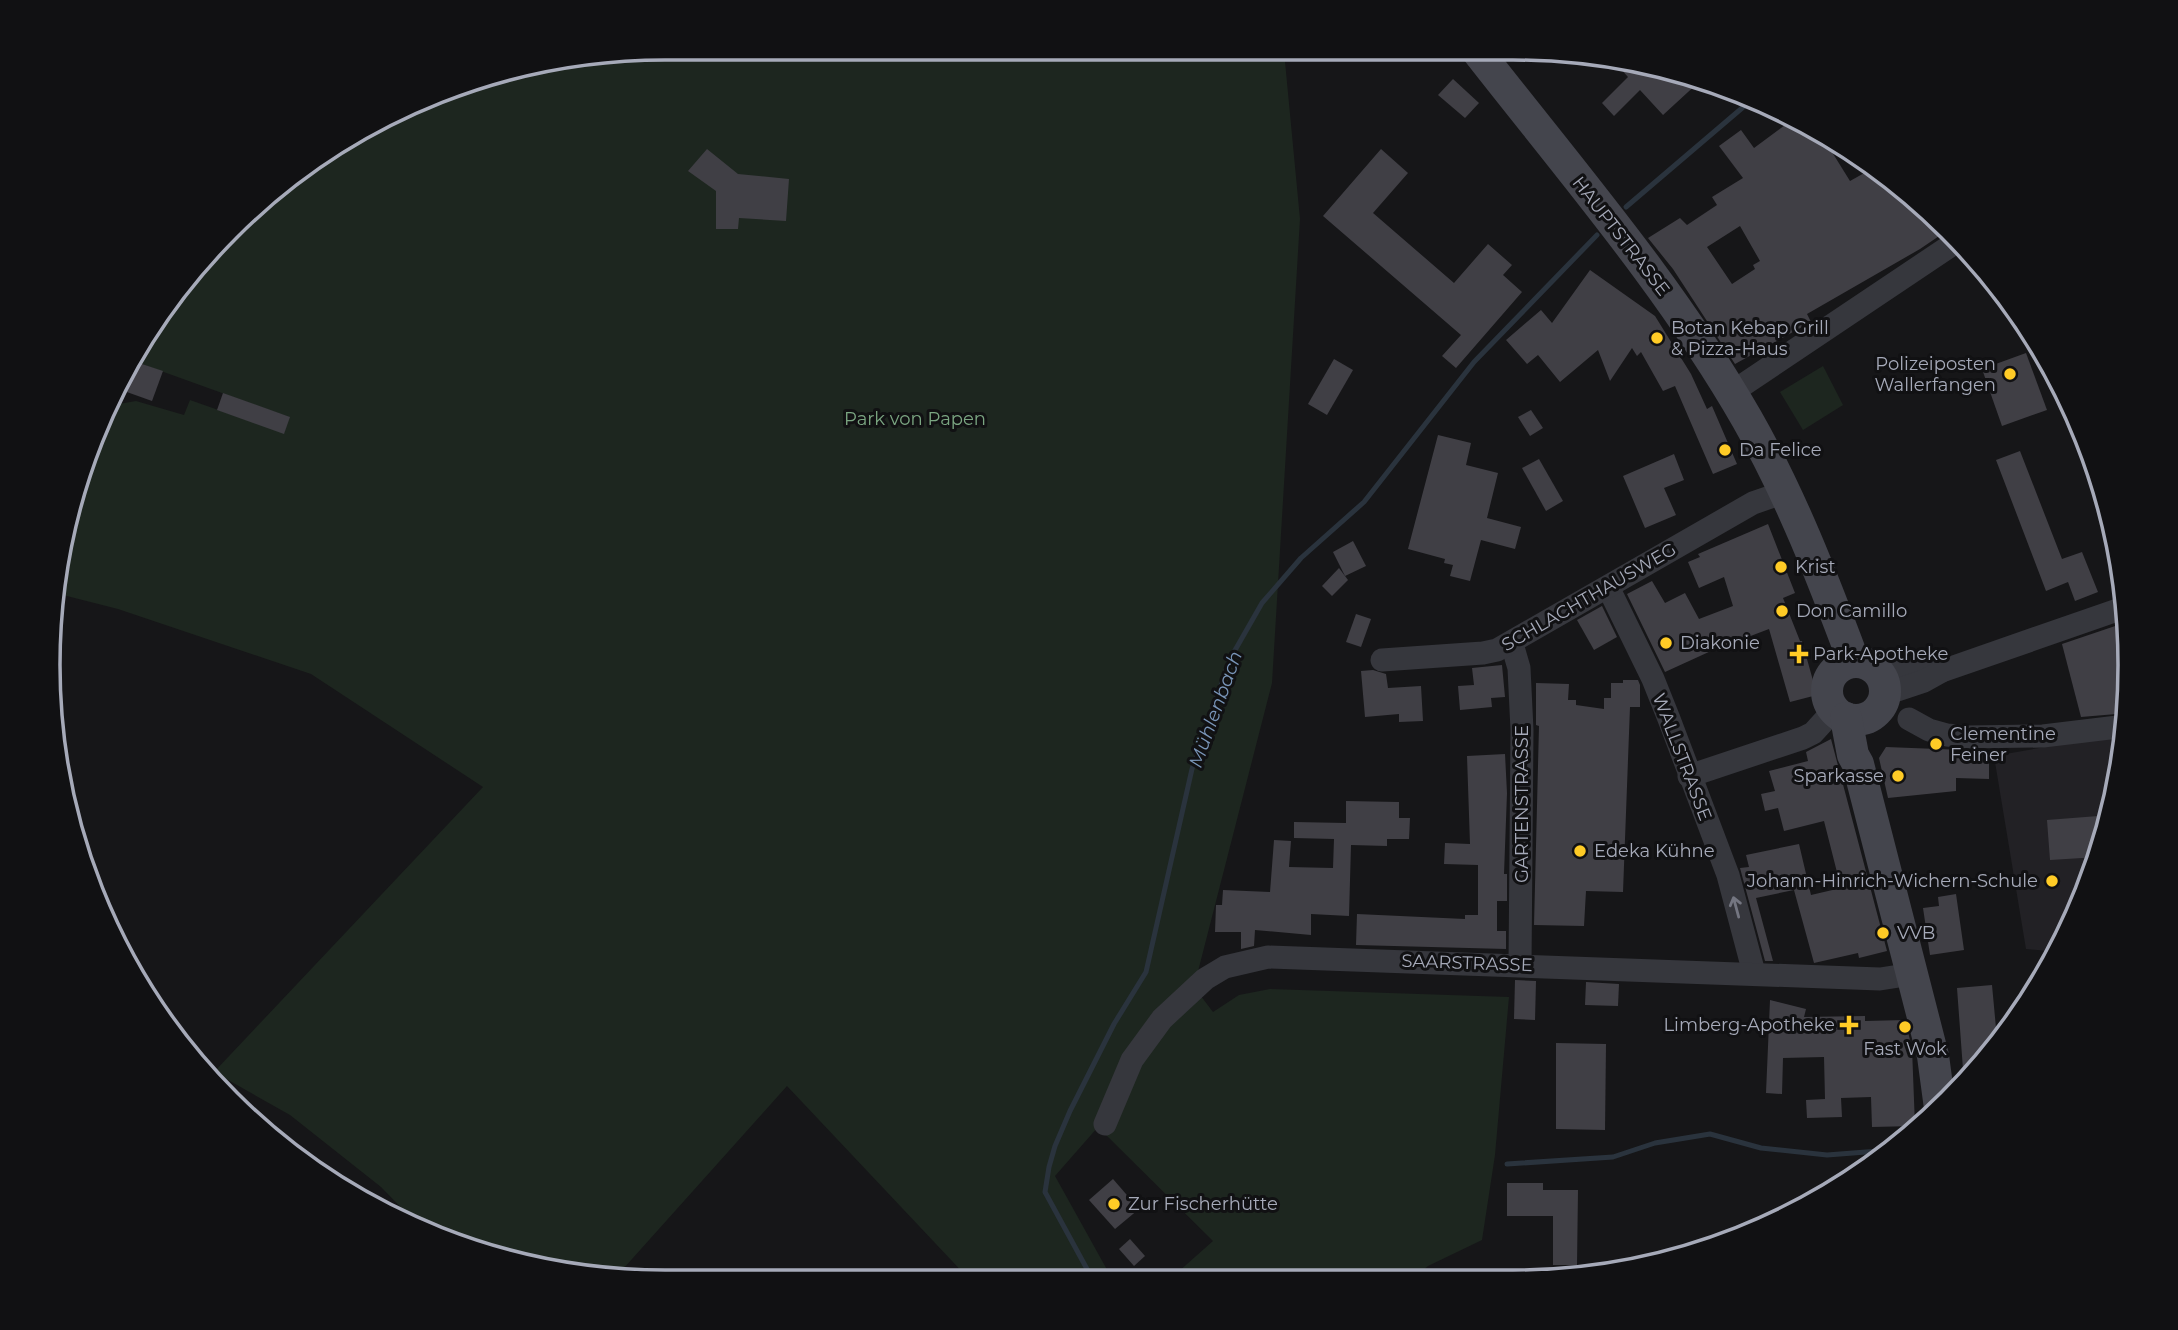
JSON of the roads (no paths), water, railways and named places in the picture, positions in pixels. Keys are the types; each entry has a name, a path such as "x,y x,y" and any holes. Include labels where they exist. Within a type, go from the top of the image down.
{"main road":[{"name":"HAUPTSTRASSE","path":"1484,60 1661,286 1696,335 1765,451 1806,543 1810,584 1864,674"},
{"path":"1848,716 1879,708 1864,674 1829,678 1826,691 1848,716 1853,755 1933,1056 1938,1095"}],"street":[{"path":"1731,393 1950,246"},
{"name":"SCHLACHTHAUSWEG","path":"1382,660 1483,653 1512,643 1753,503 1785,492"},
{"name":"WALLSTRASSE","path":"1608,587 1653,679 1710,827 1728,876 1754,973"},
{"path":"1864,674 1924,681 1942,671 2004,652 2116,611"},
{"name":"GARTENSTRASSE","path":"1512,643 1519,668 1522,730 1520,965"},
{"path":"1689,776 1803,738 1848,716"},
{"path":"1909,719 1929,730 1967,737 2043,736 2115,727"},
{"name":"SAARSTRASSE","path":"1105,1124 1132,1060 1145,1039 1183,998 1205,979 1225,967 1268,957 1880,979 1912,974"}],"waterway":[{"name":"Mühlenbach","path":"1626,207 1745,106"},
{"name":"Mühlenbach","path":"1088,1270 1045,1192 1049,1167 1070,1111 1114,1024 1146,972 1192,769 1230,659 1262,603 1301,558 1364,502 1474,362 1597,235"},
{"path":"1507,1164 1613,1157 1655,1143 1710,1134 1761,1148 1827,1155 1873,1151"}],"place":[{"name":"Botan Kebap Grill & Pizza-Haus","path":"1657,338"},
{"name":"Polizeiposten Wallerfangen","path":"2010,374"},
{"name":"Da Felice","path":"1725,450"},
{"name":"Krist","path":"1781,567"},
{"name":"Don Camillo","path":"1782,611"},
{"name":"Diakonie","path":"1666,643"},
{"name":"Park-Apotheke","path":"1799,654"},
{"name":"Clementine Feiner","path":"1936,744"},
{"name":"Sparkasse","path":"1898,776"},
{"name":"Edeka Kühne","path":"1580,851"},
{"name":"Johann-Hinrich-Wichern-Schule","path":"2052,881"},
{"name":"VVB","path":"1883,933"},
{"name":"Limberg-Apotheke","path":"1849,1025"},
{"name":"Fast Wok","path":"1905,1027"},
{"name":"Zur Fischerhütte","path":"1114,1204"}],"park label":[{"name":"Park von Papen","path":"915,419"}]}
